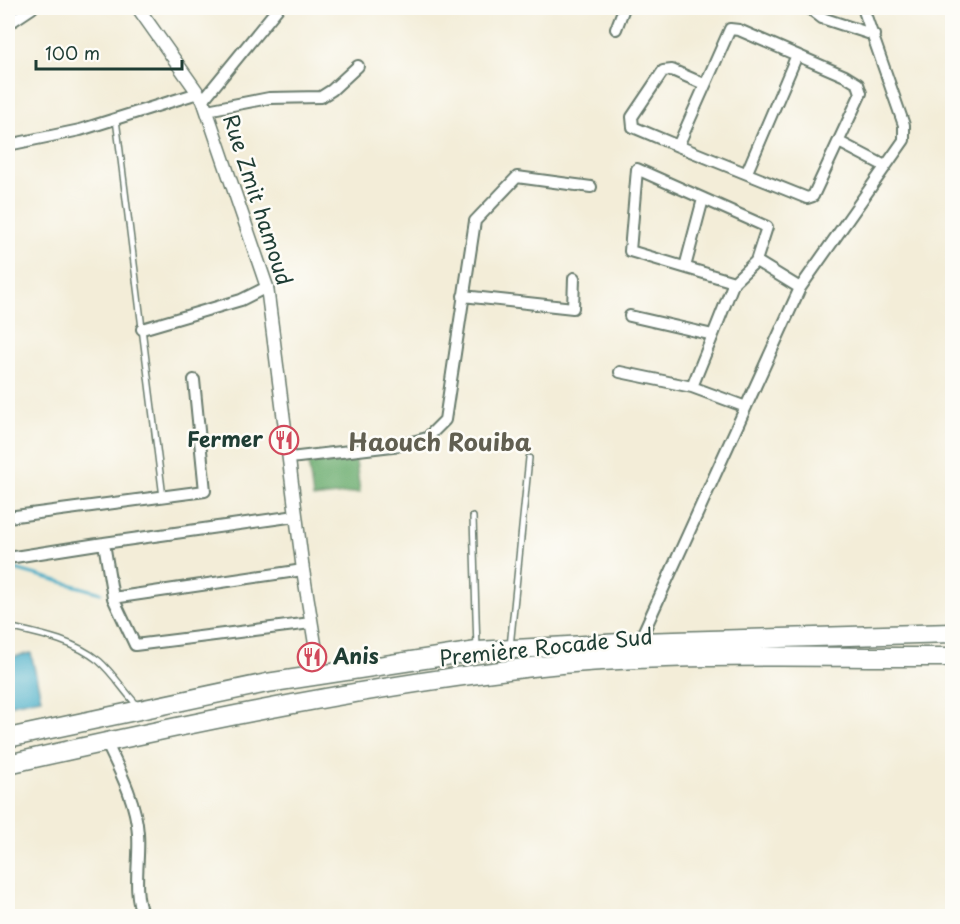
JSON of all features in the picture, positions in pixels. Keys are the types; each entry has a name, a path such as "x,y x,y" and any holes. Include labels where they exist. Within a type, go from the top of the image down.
{"highway":[{"name":"Première Rocade Sud","path":"8,738 140,708 320,675 477,651 639,642 952,633"},
{"name":"Première Rocade Sud","path":"8,764 279,705 518,669 670,659 952,657"}],"street":[{"path":"8,24 32,8"},
{"name":"Rue Zmit hamoud","path":"138,8 203,101 267,287 310,623 320,675"},
{"path":"203,101 278,8"},
{"path":"616,29 624,8"},
{"path":"809,8 822,18 874,35"},
{"path":"639,642 800,288 904,140 904,125 863,8"},
{"path":"678,146 730,29 739,30 845,76 858,84 861,89 839,142 810,198 678,146 633,127 632,117 663,71 672,70 704,84"},
{"path":"747,172 797,55"},
{"path":"8,145 80,130 116,118 203,101 321,97 358,66"},
{"path":"839,142 885,166"},
{"path":"692,387 734,282 756,261 767,227 637,169 630,250 734,282"},
{"path":"290,458 401,445 427,438 445,420 475,221 517,177 591,187"},
{"path":"685,267 703,199"},
{"path":"756,261 800,288"},
{"path":"463,296 573,308 574,278"},
{"path":"142,329 241,300 267,287"},
{"path":"630,316 712,335"},
{"path":"620,372 692,387 746,406"},
{"path":"8,517 206,492 194,380"},
{"path":"8,558 296,516"},
{"path":"104,543 113,598 135,645 310,623"},
{"path":"113,598 303,570"},
{"path":"106,742 124,779 133,805 138,832 138,894 143,916"}],"lane":[{"path":"116,118 163,497"},
{"path":"510,649 529,458"},
{"path":"473,517 477,651"},
{"path":"8,627 50,636 78,648 99,662 140,708"}],"green space":[{"path":"355,454 360,492 313,498 308,460"}],"water":[{"path":"31,653 41,698 8,705 8,658"}],"waterway":[{"path":"8,567 101,593"}],"place":[{"name":"Fermer","path":"284,440"},
{"name":"Anis","path":"312,657"}],"district":[{"name":"Haouch Rouiba","path":"440,443"}]}
